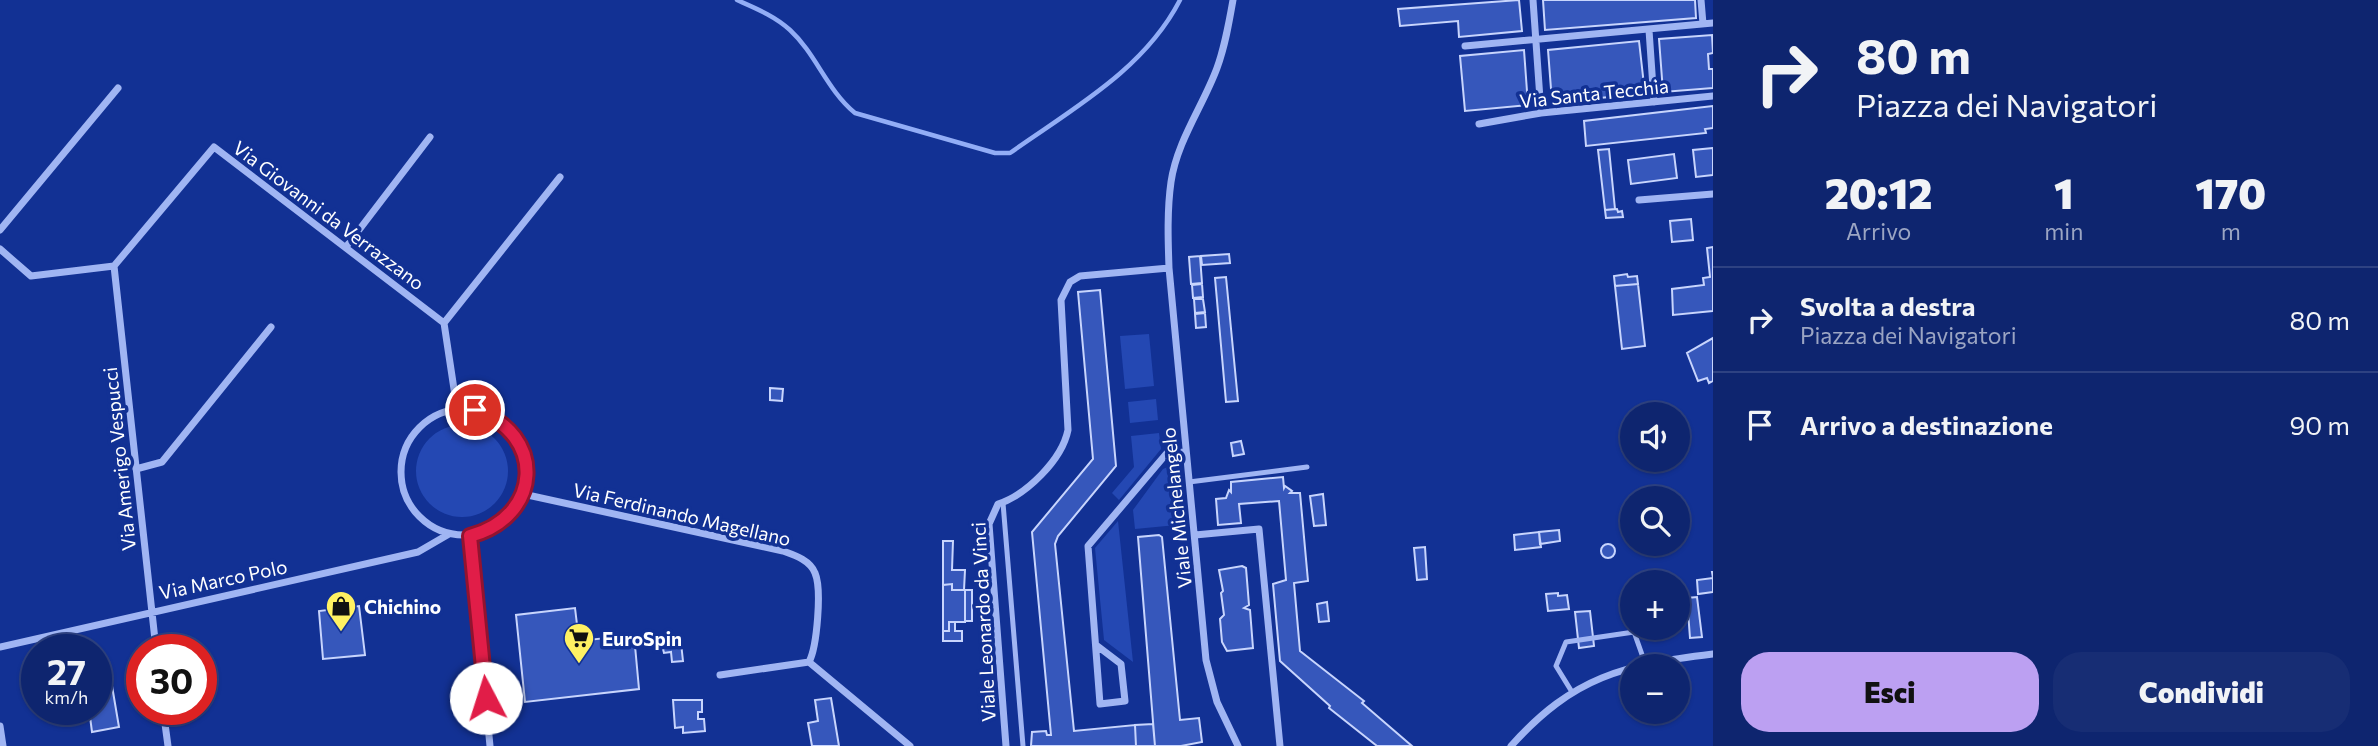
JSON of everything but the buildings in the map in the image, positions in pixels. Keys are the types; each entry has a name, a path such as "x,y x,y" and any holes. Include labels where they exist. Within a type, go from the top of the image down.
{"street":[{"name":"Viale Michelangelo","path":"1233,0 1228,34 1217,69 1183,141 1171,181 1169,265 1206,660 1217,702 1238,746"},
{"path":"1533,0 1541,113"},
{"path":"1701,0 1703,24"},
{"path":"1465,46 1713,23"},
{"path":"1648,30 1654,103"},
{"path":"0,230 118,88"},
{"name":"Via Santa Tecchia","path":"1479,124 1541,113 1713,96"},
{"path":"346,247 430,138"},
{"name":"Via Giovanni da Verrazzano","path":"114,266 214,147 444,323"},
{"path":"457,409 444,323 560,177"},
{"path":"1639,200 1713,194"},
{"path":"0,249 31,276 114,266"},
{"name":"Viale Leonardo da Vinci","path":"1006,746 989,524 992,512 1030,488 1066,441 1068,430 1061,300 1070,282 1080,276 1169,265"},
{"name":"Via Amerigo Vespucci","path":"114,266 154,634"},
{"path":"136,469 162,462 271,327"},
{"path":"457,409 475,410 493,416 508,426 519,441 527,476 523,494 515,510 487,531 470,536 449,534 431,527 416,514 405,498 401,469 409,440 421,425 438,414 457,409"},
{"path":"1096,645 1121,664 1125,701 1100,704 1088,546 1167,453 1186,452"},
{"name":"Via Ferdinando Magellano","path":"523,494 783,551 802,558 815,573 818,638 809,662"},
{"path":"1195,535 1259,529 1280,746"},
{"name":"Via Marco Polo","path":"0,647 151,610 418,552 449,534"},
{"path":"470,536 490,746"},
{"path":"1690,657 1713,654"},
{"path":"720,675 809,662 910,746"},
{"path":"1511,746 1539,716 1572,692 1605,674 1620,670"},
{"path":"165,725 168,746"},
{"path":"0,726 3,746"}],"lane":[{"path":"1189,482 1307,467"},
{"name":"Viale Leonardo da Vinci","path":"1003,503 1023,746"},
{"path":"1572,692 1556,666 1566,642 1634,632 1642,654"}],"shaded area":[{"path":"1149,334 1154,386 1125,389 1120,336"},
{"path":"1156,399 1158,420 1130,423 1128,402"},
{"path":"462,425 480,428 495,438 505,453 508,471 505,489 495,504 480,514 462,517 444,514 429,504 419,489 416,471 419,453 429,438 444,428"},
{"path":"1159,433 1161,449 1119,500 1112,493 1134,467 1131,436"},
{"path":"1177,466 1182,471 1187,524 1135,529 1133,510 1163,469"},
{"path":"1118,521 1133,662 1104,640 1095,548"}],"waterway":[{"path":"737,0 771,16 790,30 837,94 855,113 995,153 1010,153 1082,104 1127,68 1165,25 1180,0"}],"place":[{"name":"Chichino","path":"341,633"},
{"name":"EuroSpin","path":"579,665"}],"route":[{"path":"475,410 493,416 508,426 519,441 527,476 523,494 515,510 487,531 470,536 486,698"}]}
